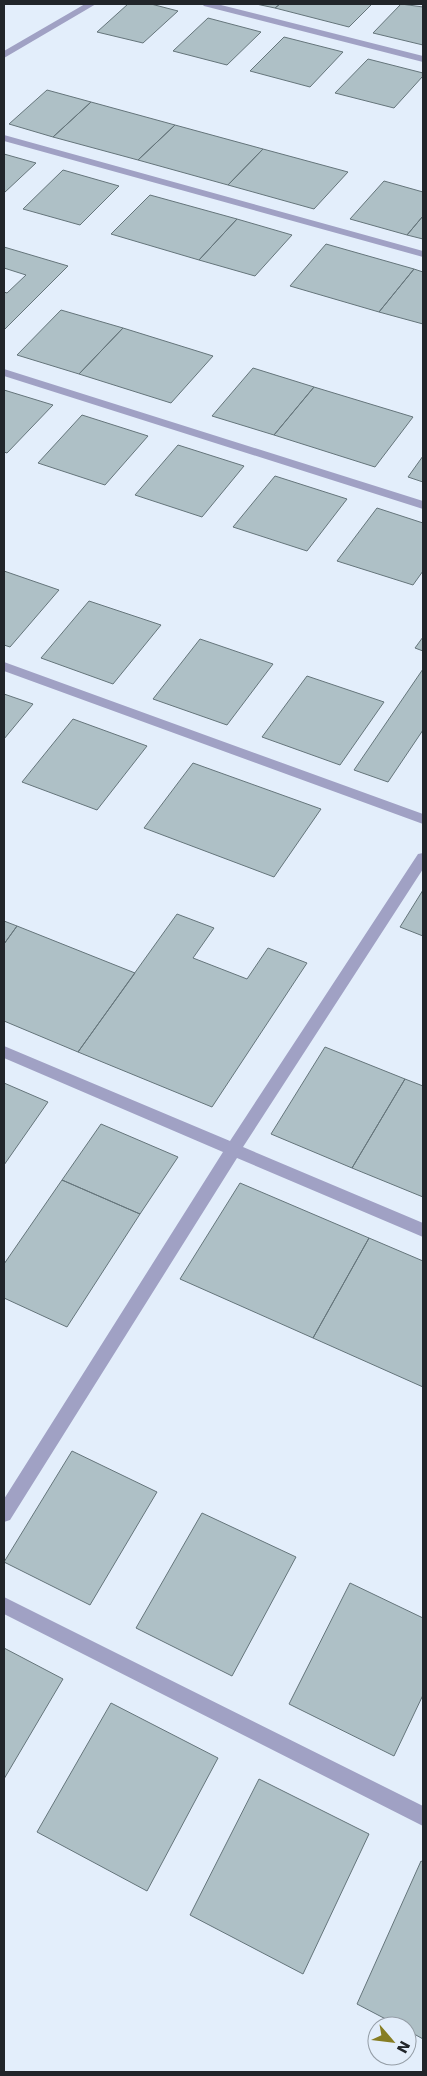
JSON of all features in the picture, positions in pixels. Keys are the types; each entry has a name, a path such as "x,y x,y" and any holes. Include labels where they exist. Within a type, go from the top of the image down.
{"street":[{"path":"4,55 91,4"},
{"path":"208,4 423,59"},
{"path":"4,138 423,254"},
{"path":"4,372 423,505"},
{"path":"4,666 423,819"},
{"path":"4,1514 233,1150 423,858"},
{"path":"4,1052 423,1230"},
{"path":"4,1605 423,1816"}],"building":[{"path":"128,4 151,4 178,11 143,43 97,32"},
{"path":"256,4 280,4 275,8"},
{"path":"280,4 372,4 349,27 275,8"},
{"path":"401,4 423,7 423,45 373,33"},
{"path":"208,18 261,32 227,65 173,51"},
{"path":"284,37 343,52 310,87 250,71"},
{"path":"368,59 423,73 423,76 394,108 335,93"},
{"path":"47,90 91,102 53,137 9,124"},
{"path":"91,102 175,125 138,160 53,137"},
{"path":"175,125 263,149 228,185 138,160"},
{"path":"263,149 348,172 314,209 228,185"},
{"path":"4,154 36,163 4,193"},
{"path":"63,170 119,186 80,225 23,209"},
{"path":"384,181 423,192 423,216 407,235 350,219"},
{"path":"150,195 237,219 199,260 111,234"},
{"path":"423,216 423,239 407,235"},
{"path":"237,219 292,235 255,276 199,260"},
{"path":"326,244 414,269 379,312 290,286"},
{"path":"4,247 68,266 4,330 4,292 7,293 26,275 4,268"},
{"path":"414,269 423,272 423,324 379,312"},
{"path":"61,310 123,328 79,374 17,355"},
{"path":"123,328 213,356 171,403 79,374"},
{"path":"253,368 314,387 274,435 212,416"},
{"path":"314,387 413,417 375,467 274,435"},
{"path":"4,390 53,405 7,453 4,452"},
{"path":"82,415 148,436 105,485 38,463"},
{"path":"178,445 244,466 202,517 135,495"},
{"path":"423,456 423,482 408,477"},
{"path":"275,476 347,499 307,551 233,527"},
{"path":"377,508 423,523 423,571 413,585 337,561"},
{"path":"4,571 59,590 10,647 4,645"},
{"path":"89,601 161,625 113,684 41,658"},
{"path":"423,637 423,651 415,648"},
{"path":"200,639 273,664 227,725 153,699"},
{"path":"423,669 423,730 388,782 354,770"},
{"path":"307,676 384,702 340,765 262,737"},
{"path":"4,694 33,704 4,739"},
{"path":"73,719 147,746 97,810 22,782"},
{"path":"193,763 321,809 274,877 144,828"},
{"path":"423,890 423,936 400,927"},
{"path":"177,914 214,928 193,958 247,979 268,948 307,963 212,1107 78,1052"},
{"path":"4,921 17,926 4,944"},
{"path":"17,926 135,973 78,1052 4,1021 4,944"},
{"path":"325,1047 405,1079 352,1168 271,1134"},
{"path":"405,1079 423,1086 423,1197 352,1168"},
{"path":"4,1083 48,1102 4,1165"},
{"path":"101,1124 178,1157 140,1214 62,1180"},
{"path":"62,1180 140,1214 67,1327 4,1298 4,1264"},
{"path":"240,1183 369,1238 313,1338 180,1279"},
{"path":"369,1238 423,1261 423,1387 313,1338"},
{"path":"72,1451 157,1492 90,1605 4,1562"},
{"path":"202,1513 296,1557 232,1676 136,1628"},
{"path":"350,1583 423,1618 423,1695 394,1756 289,1704"},
{"path":"4,1648 63,1679 4,1779"},
{"path":"111,1703 218,1758 147,1891 37,1832"},
{"path":"259,1779 369,1834 303,1974 190,1915"},
{"path":"421,1861 423,1862 423,2039 417,2036 417,2016 380,2016 357,2004"}]}
